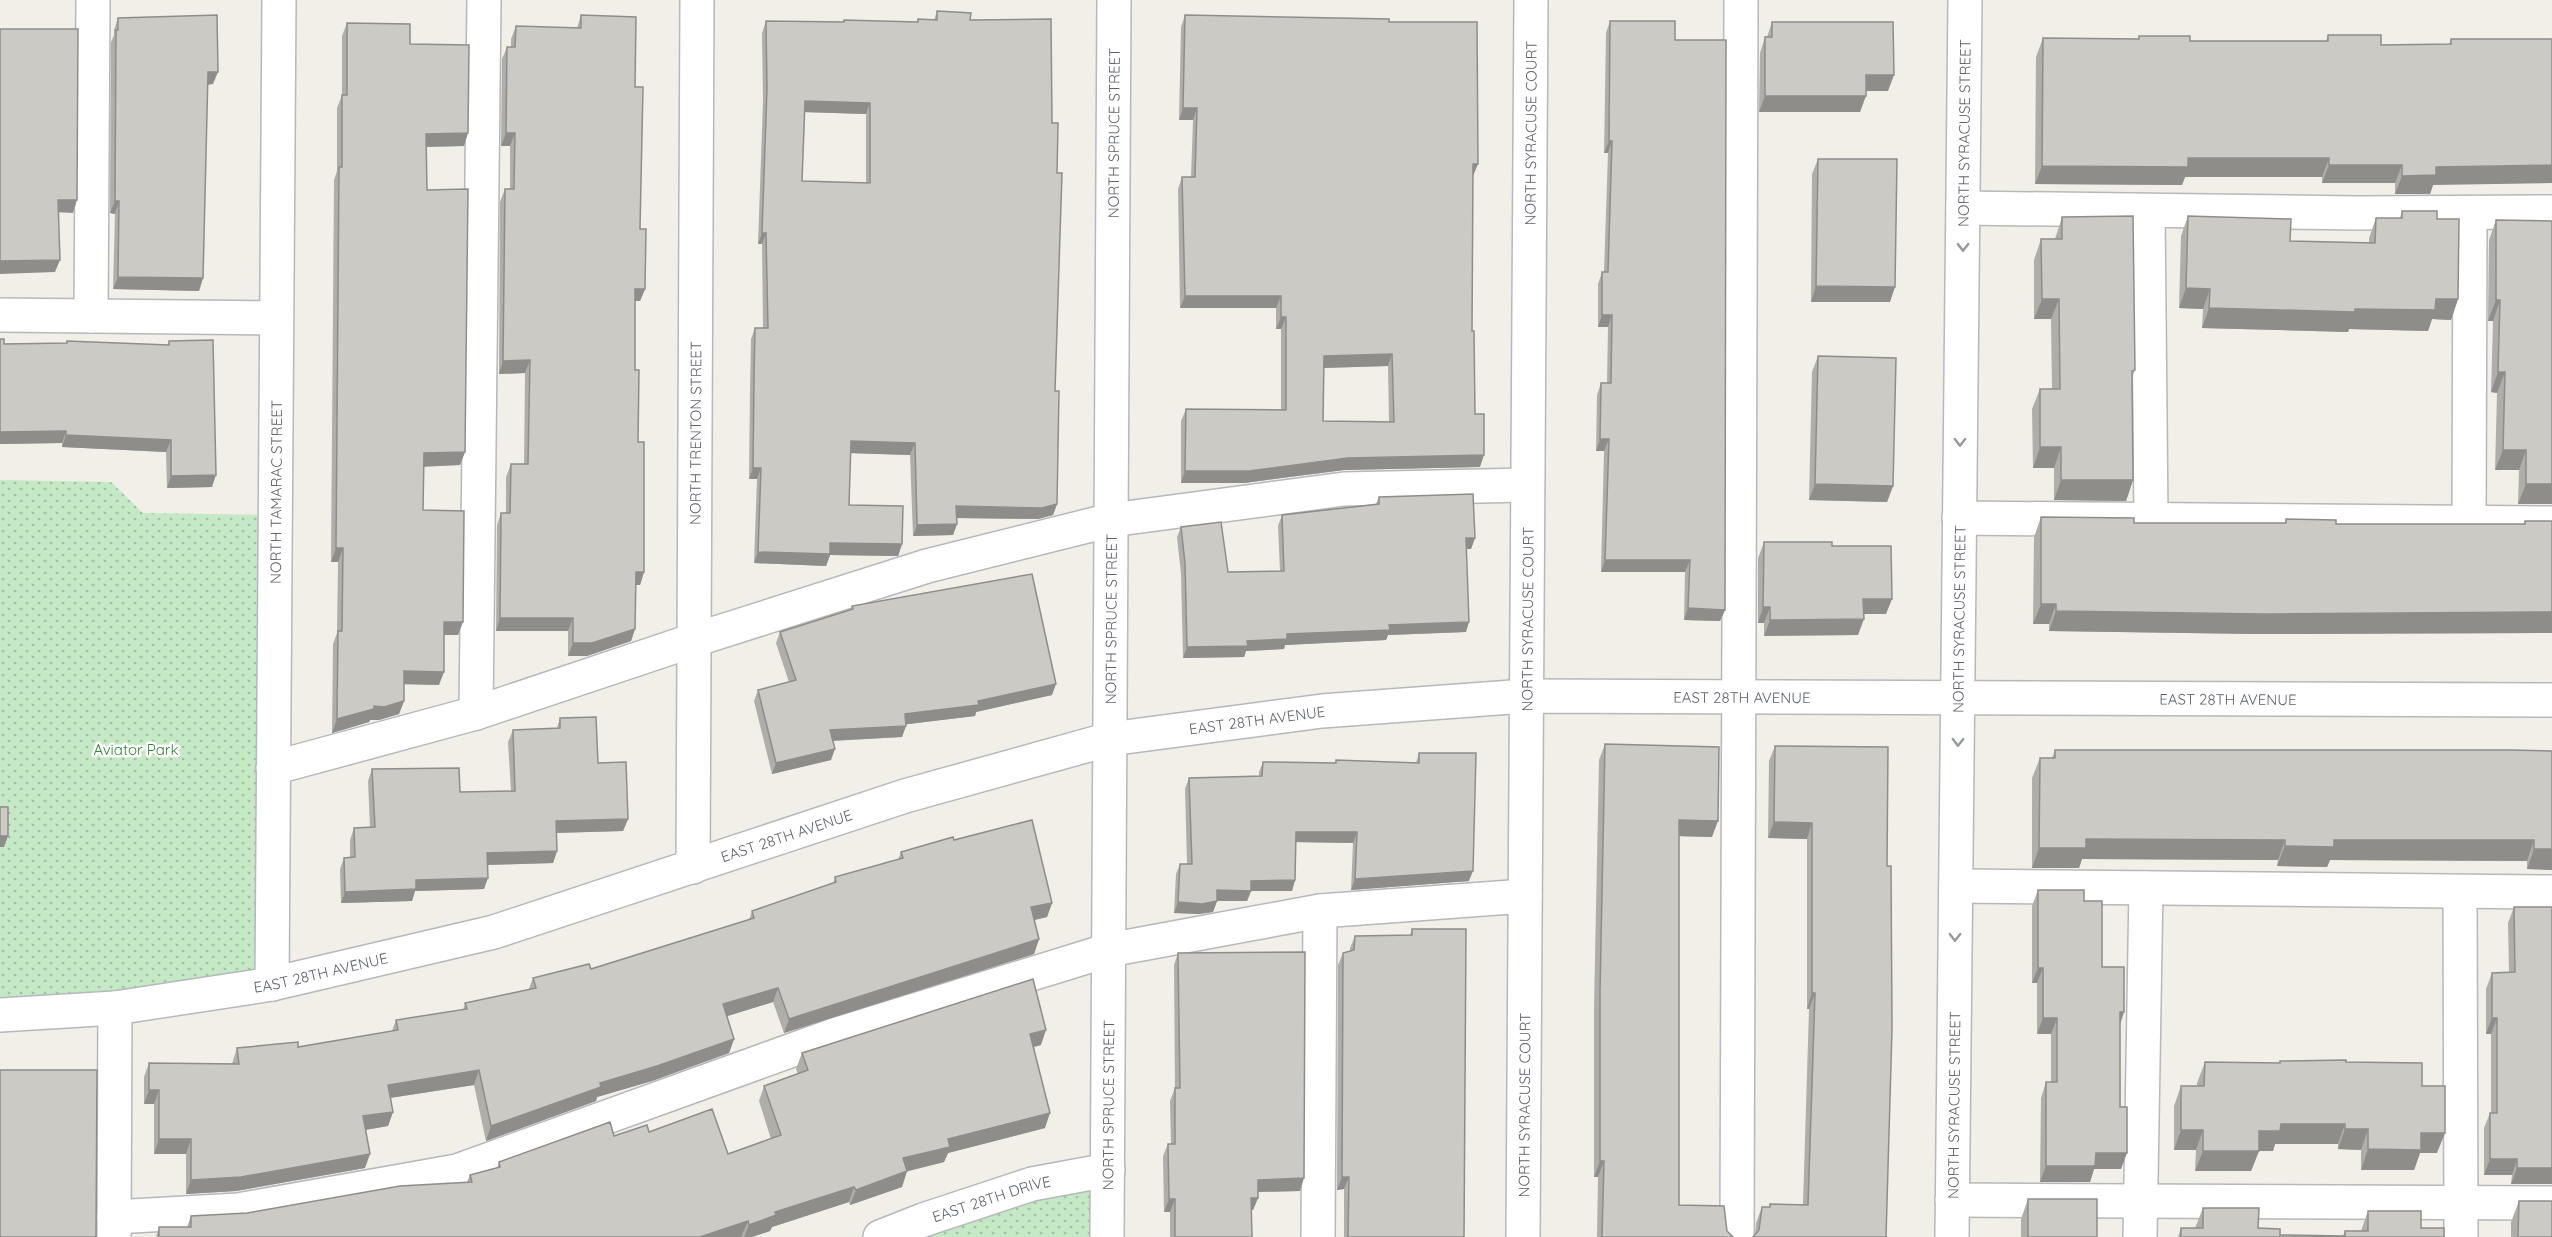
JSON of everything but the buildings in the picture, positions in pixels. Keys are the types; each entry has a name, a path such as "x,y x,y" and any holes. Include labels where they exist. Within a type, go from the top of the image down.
{"street":[{"path":"92,316 93,0"},
{"name":"NORTH TAMARAC STREET","path":"272,984 279,0"},
{"path":"476,713 484,0"},
{"name":"NORTH TRENTON STREET","path":"693,867 697,0"},
{"name":"NORTH SPRUCE STREET","path":"1107,1237 1114,0"},
{"name":"NORTH SYRACUSE COURT","path":"1522,1237 1531,0"},
{"path":"1737,1237 1741,0"},
{"name":"NORTH SYRACUSE STREET","path":"1952,1237 1965,0"},
{"path":"1963,208 2552,212"},
{"path":"2148,211 2151,520"},
{"path":"2469,523 2470,213"},
{"path":"0,315 276,318"},
{"path":"273,768 476,713 694,640 927,566 1111,520 1344,489 1527,484"},
{"path":"1959,518 2552,523"},
{"name":"EAST 28TH AVENUE","path":"0,1015 115,1008 272,984 494,932 904,796 1110,739 1322,711 1526,696 2552,700"},
{"path":"1956,886 2552,892"},
{"path":"2140,1237 2146,888"},
{"path":"2460,892 2462,1237"},
{"path":"115,1008 114,1227 238,1210 456,1171 834,1035 1109,950 1320,911 1525,896"},
{"path":"1318,1237 1320,911"},
{"name":"EAST 28TH DRIVE","path":"880,1237 923,1220 1032,1184 1108,1170"},
{"path":"1952,1200 2552,1203"}],"green space":[{"name":"Aviator Park","path":"0,480 111,482 143,513 274,515 272,984 0,1015"},
{"path":"1108,1170 1107,1237 880,1237"}]}
